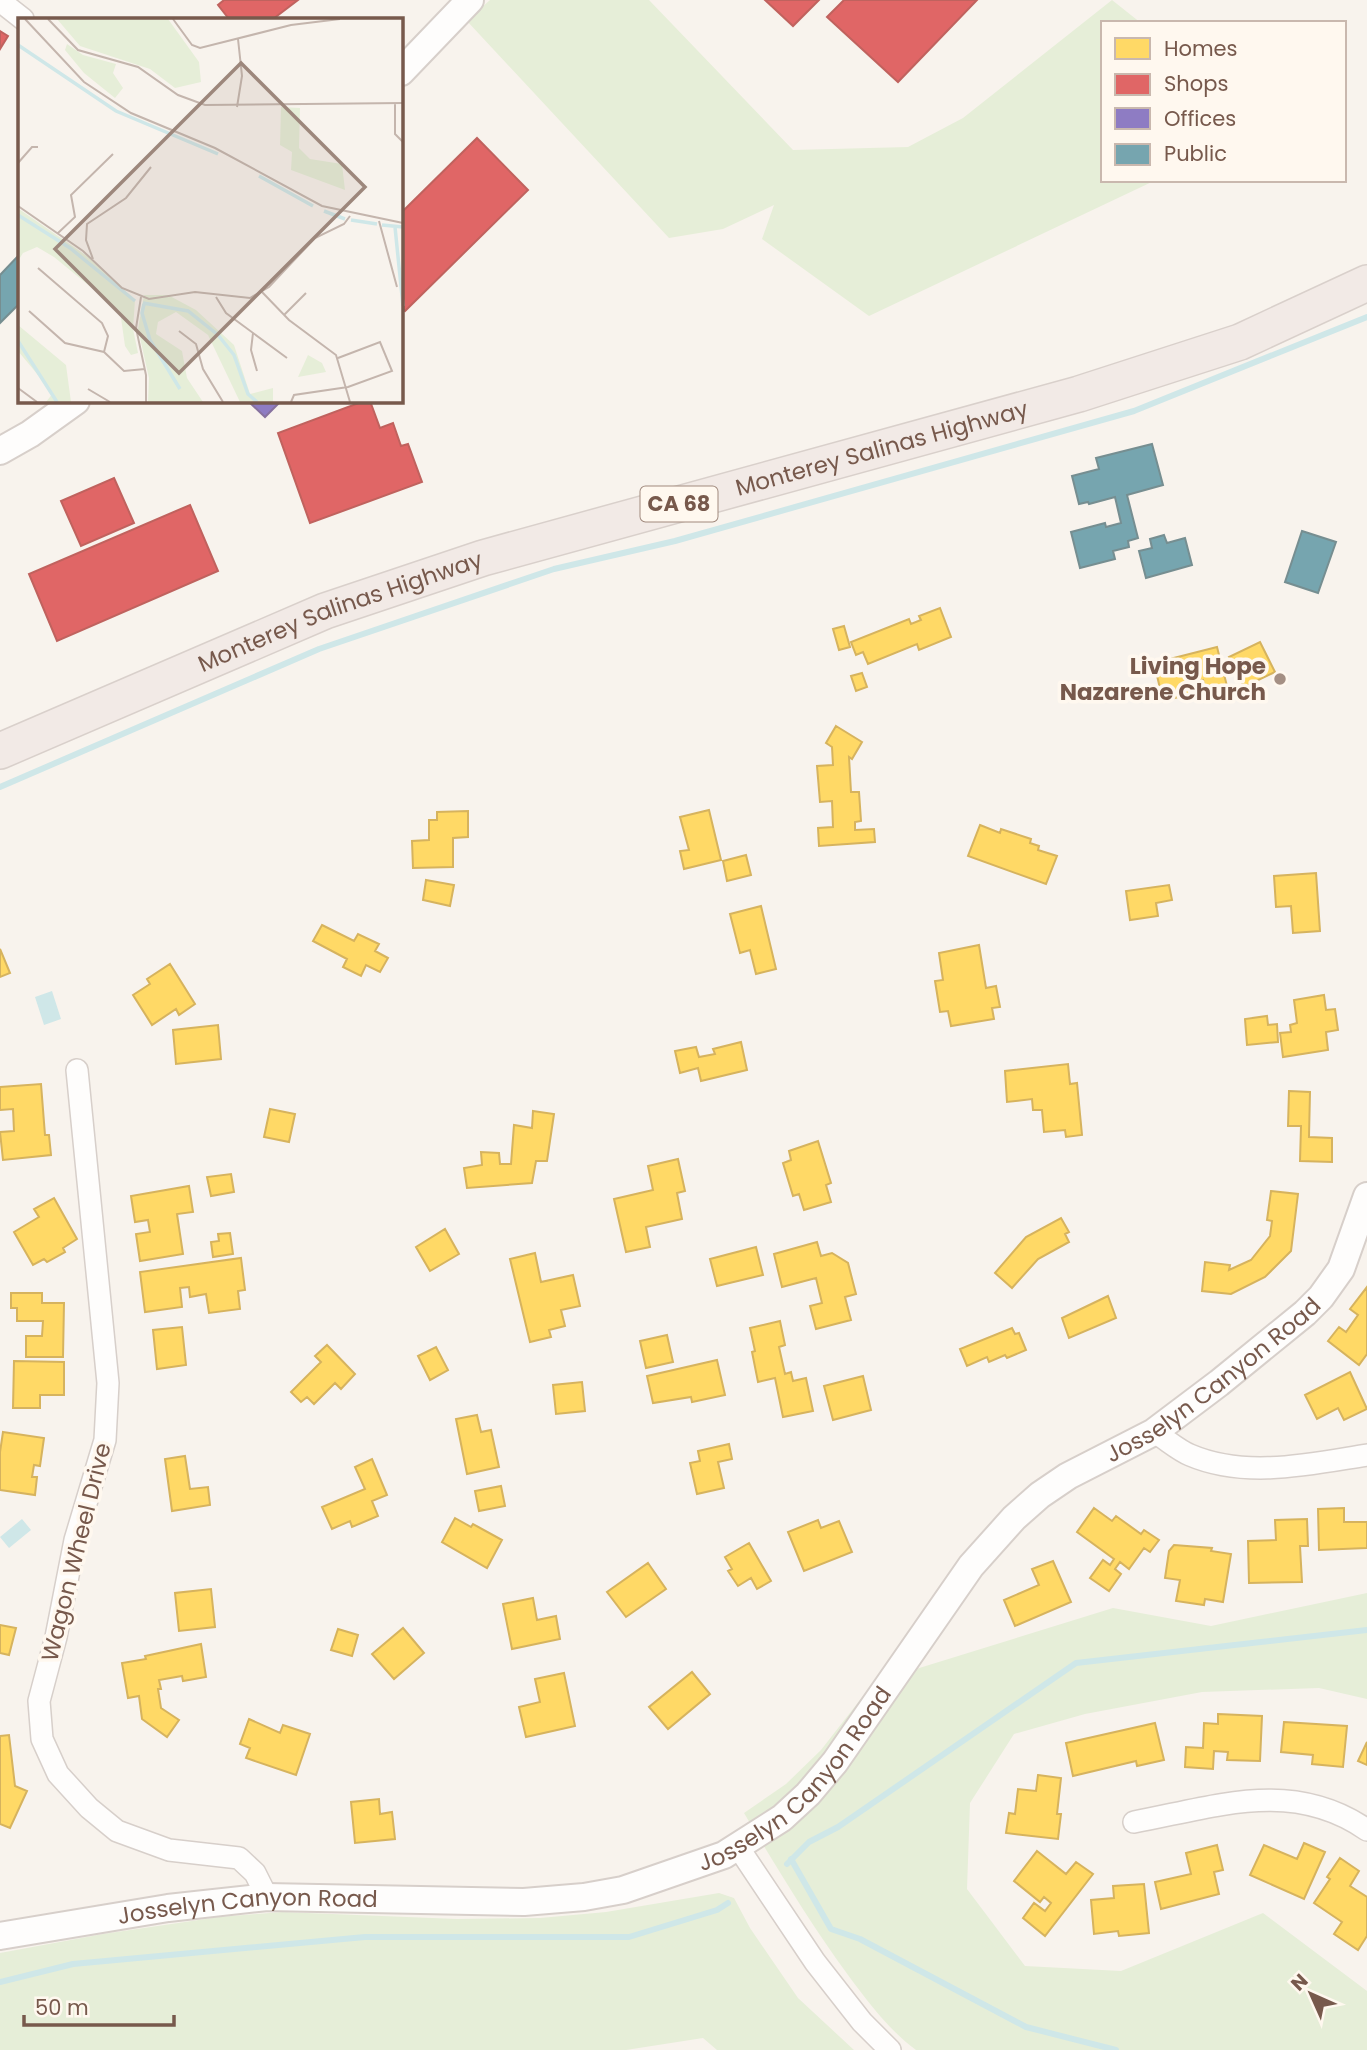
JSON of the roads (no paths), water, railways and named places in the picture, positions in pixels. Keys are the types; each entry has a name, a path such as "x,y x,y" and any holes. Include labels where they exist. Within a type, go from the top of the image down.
{"highway":[{"name":"Monterey Salinas Highway","path":"0,751 325,611 483,558 1079,394 1240,342 1367,283"}],"street":[{"path":"402,71 470,0"},
{"path":"0,1 22,18"},
{"path":"0,451 30,434 75,402"},
{"name":"Wagon Wheel Drive","path":"77,1070 108,1383 105,1440 75,1540 56,1637 39,1701 42,1739 58,1774 89,1808 117,1831 169,1850 239,1858 255,1873 267,1897"},
{"name":"Josselyn Canyon Road","path":"0,1936 168,1908 267,1897 523,1902 584,1897 675,1873 737,1847 770,1827 795,1807 835,1762 971,1566 1014,1518 1068,1476 1154,1432 1219,1383 1321,1297 1341,1269 1367,1196"},
{"path":"1154,1432 1190,1455 1219,1464 1251,1468 1297,1466 1367,1455"},
{"path":"1134,1822 1238,1801 1283,1800 1328,1810 1367,1830"},
{"path":"737,1847 815,1962 862,2022 890,2050"}],"water":[{"path":"52,991 61,1019 44,1025 35,997"},
{"path":"22,1519 31,1530 9,1548 0,1537"}],"waterway":[{"path":"0,787 319,649 554,569 675,541 1134,411 1367,317"},
{"path":"787,1864 809,1842 838,1827 1076,1663 1367,1630"},
{"path":"791,1859 831,1929 860,1939 1026,2027 1116,2050"},
{"path":"0,1982 73,1964 365,1937 629,1937 717,1910 728,1903"}],"place":[{"name":"Living Hope Nazarene Church","path":"1280,679"}]}
